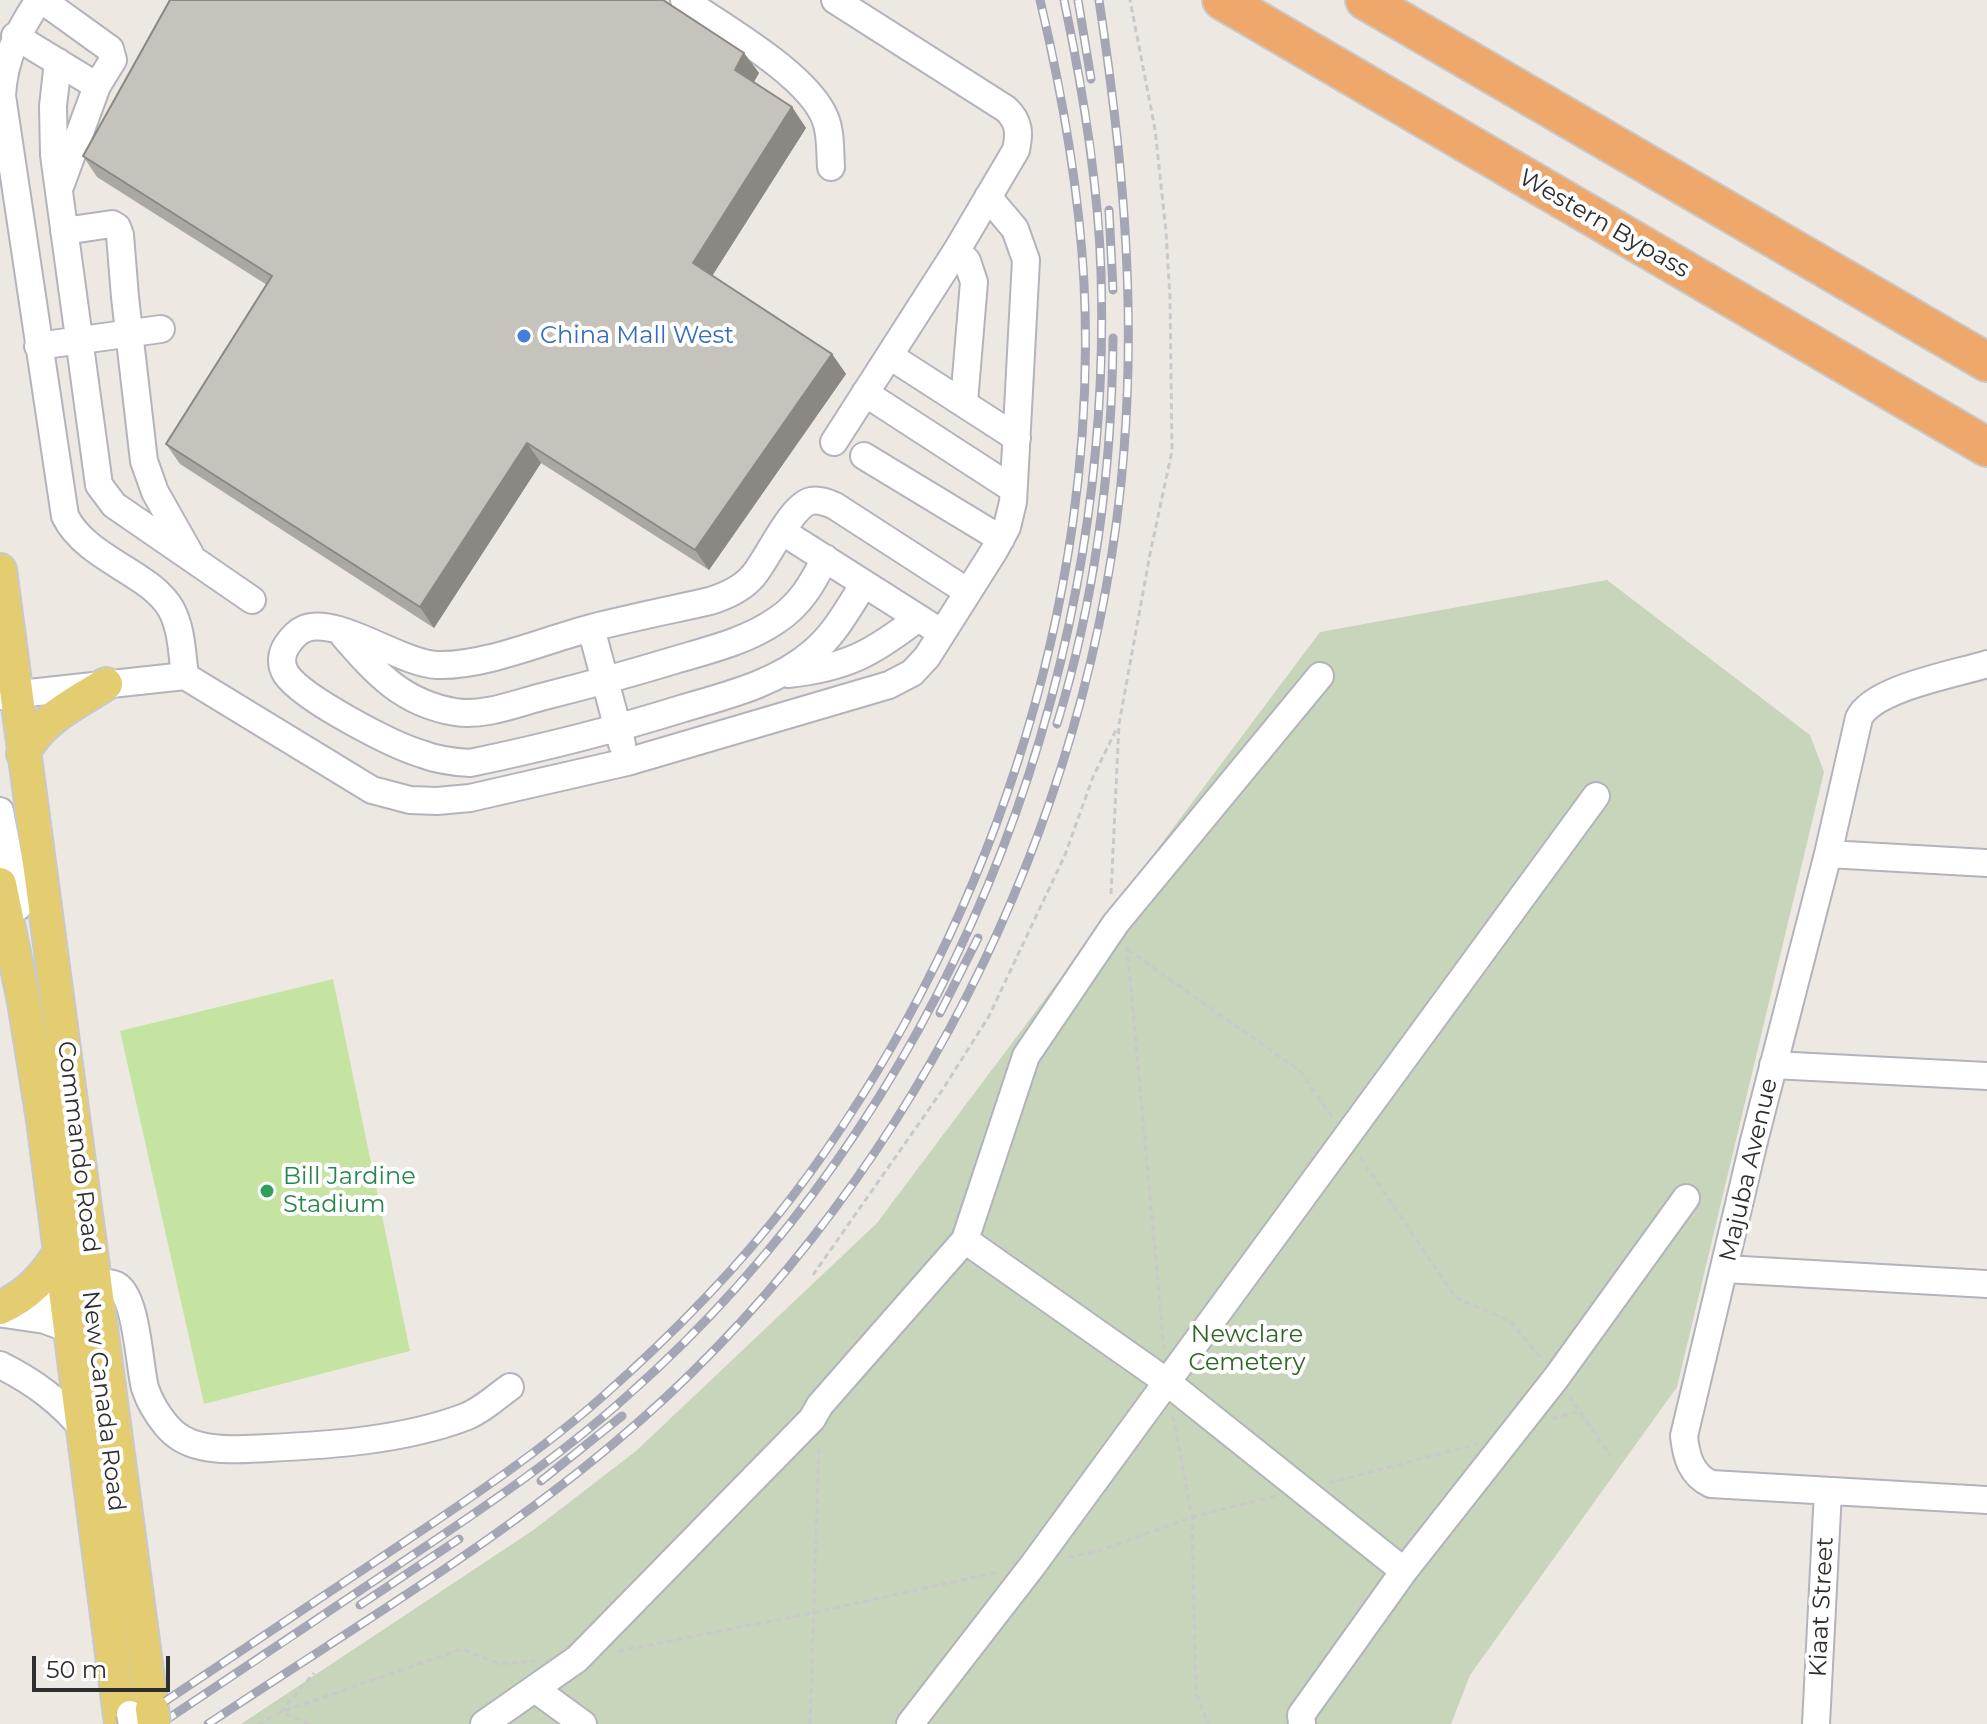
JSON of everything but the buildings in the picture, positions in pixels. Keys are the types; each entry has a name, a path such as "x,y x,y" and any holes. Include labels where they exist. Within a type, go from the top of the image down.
{"highway":[{"name":"Western Bypass","path":"1222,0 1987,447"},
{"path":"1365,0 1987,362"}],"main road":[{"name":"Commando Road","path":"0,570 6,695 23,754 80,1286 137,1719"},
{"path":"23,754 46,723 106,684"},
{"name":"Commando Road","path":"0,884 31,1043 61,1250 80,1286"},
{"path":"0,1311 42,1279 61,1250"},
{"name":"Commando Road","path":"88,1336 84,1430 137,1719"}],"street":[{"path":"59,191 97,86 113,60 110,49 40,0 15,36 3,73 2,96 65,516 80,538 160,595 171,609 177,624 185,676"},
{"path":"684,0 798,80 816,98 827,122 831,167"},
{"path":"834,442 957,250 1016,150 1019,133 1013,116 835,0"},
{"path":"15,36 97,86"},
{"path":"58,62 53,106 59,191 99,485 114,505 252,600"},
{"path":"6,695 185,676 372,790 410,800 437,801 470,798 627,762 889,685 912,673 927,657 1007,527 1017,438 1026,260 1015,229 988,197"},
{"path":"64,231 112,224 117,227 144,461 155,492 194,560"},
{"path":"957,250 967,261 974,282 964,402"},
{"path":"38,346 161,329"},
{"path":"890,356 1017,438"},
{"path":"865,393 1013,489"},
{"path":"864,456 1001,539"},
{"path":"864,584 838,625 814,652 782,674 736,693 618,728 470,763 421,754 378,736 295,683 286,674 282,663 283,651 292,638 305,629 321,625 405,658 449,665 728,595 753,577 803,505 812,500 835,506 968,592"},
{"path":"783,532 942,633"},
{"path":"337,629 377,675 398,692 433,707 459,713 481,712 605,681 701,652 765,627 794,606 812,585 825,558"},
{"path":"782,674 814,671 852,661 880,647 918,618"},
{"path":"591,628 627,762"},
{"name":"Majuba Avenue","path":"1987,664 1881,697 1862,711 1684,1436 1689,1462 1696,1473 1711,1484 1987,1500"},
{"name":"New Canada Road","path":"0,665 80,1286"},
{"path":"484,1724 577,1659 812,1419 820,1405 965,1240 1026,1056 1116,923 1320,676"},
{"path":"910,1724 1033,1565 1596,796"},
{"name":"New Canada Road","path":"0,811 39,1013 80,1286"},
{"path":"1828,854 1987,863"},
{"path":"1773,1065 1987,1076"},
{"path":"1302,1724 1301,1715 1404,1571 1556,1378 1686,1198"},
{"path":"965,1240 1167,1382 1404,1571"},
{"path":"1725,1269 1987,1284"},
{"path":"0,1311 80,1286 111,1284 123,1292 132,1315 147,1392 171,1430 184,1440 224,1450 294,1447 417,1431 470,1415 510,1387"},
{"path":"0,1311 45,1320 88,1336"},
{"path":"0,1365 45,1390 67,1409 84,1430"},
{"name":"Kiaat Street","path":"1816,1724 1828,1491"},
{"path":"535,1689 583,1724"}],"path":[{"path":"1130,0 1134,20"},
{"path":"813,1275 943,1089 989,1016 1045,898 1093,777 1119,724"},
{"path":"1128,950 1299,1070 1456,1298 1510,1321 1556,1378 1610,1455"},
{"path":"810,1724 820,1405"},
{"path":"258,1724 281,1712 462,1649 500,1664 577,1659 812,1613 1099,1551 1192,1517 1480,1443 1579,1411"},
{"path":"281,1712 314,1673"},
{"path":"281,1712 309,1724"}],"green space":[{"name":"Newclare Cemetery","path":"1607,580 1810,735 1824,772 1677,1387 1470,1675 1451,1724 241,1724 532,1531 636,1451 877,1223 1320,632"},
{"name":"Bill Jardine Stadium","path":"333,979 410,1351 204,1404 120,1031"}],"railway":[{"path":"131,1724 493,1482 549,1441 628,1374 725,1276 792,1197 861,1098 922,992 974,880 1017,765 1050,646 1072,525 1084,404 1084,283 1068,141 1040,0"},
{"path":"160,1724 486,1505 544,1464 627,1396 739,1285 836,1162 919,1028 987,886 1040,738 1077,585 1097,429 1101,272 1097,203 1088,135 1064,0"},
{"path":"1078,0 1091,79"},
{"path":"208,1724 517,1519 614,1443 718,1347 812,1239 895,1122 966,997 1026,865 1073,729 1106,590 1124,450 1128,336 1125,224 1099,0"},
{"path":"1109,210 1113,290"},
{"path":"1057,724 1082,629 1099,533 1109,436 1113,338"},
{"path":"940,1013 978,938"},
{"path":"541,1481 622,1416"},
{"path":"360,1605 459,1539"}],"place":[{"name":"China Mall West","path":"524,336"},
{"name":"Bill Jardine Stadium","path":"267,1191"}]}
